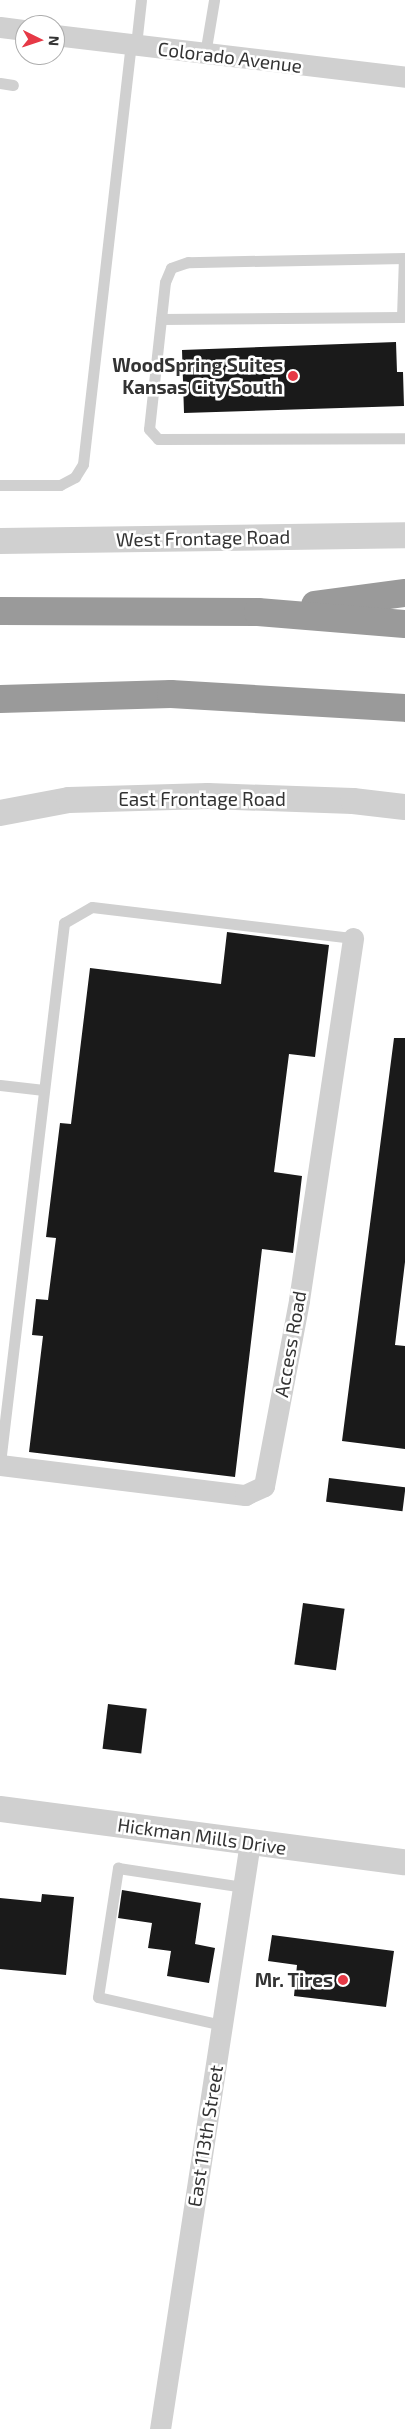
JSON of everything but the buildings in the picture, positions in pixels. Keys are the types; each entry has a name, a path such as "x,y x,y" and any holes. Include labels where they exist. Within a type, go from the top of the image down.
{"highway":[{"path":"258,612 405,594"},
{"path":"0,610 258,612 405,624"},
{"path":"0,699 171,694 399,709"}],"street":[{"path":"0,27 15,29"},
{"name":"Colorado Avenue","path":"65,35 405,77"},
{"name":"West Frontage Road","path":"0,541 405,535"},
{"name":"East Frontage Road","path":"0,812 69,800 208,796 354,801 405,807"},
{"name":"Access Road","path":"0,1464 245,1494 264,1486 299,1300 352,938"},
{"name":"Hickman Mills Drive","path":"0,1809 405,1862"},
{"name":"East 113th Street","path":"160,2429 250,1842"}],"lane":[{"path":"0,485 60,485 76,477 83,464 141,0"},
{"path":"205,54 214,0"},
{"path":"0,83 13,85"},
{"path":"161,319 402,317 404,258 188,262 171,268 165,282 149,429 158,439 405,438"},
{"path":"0,1464 64,923 92,907 352,938"},
{"path":"0,1085 44,1090"},
{"path":"222,2025 98,1997 118,1868 243,1887"}],"place":[{"name":"WoodSpring Suites Kansas City South","path":"293,376"},
{"name":"Mr. Tires","path":"343,1980"}]}
